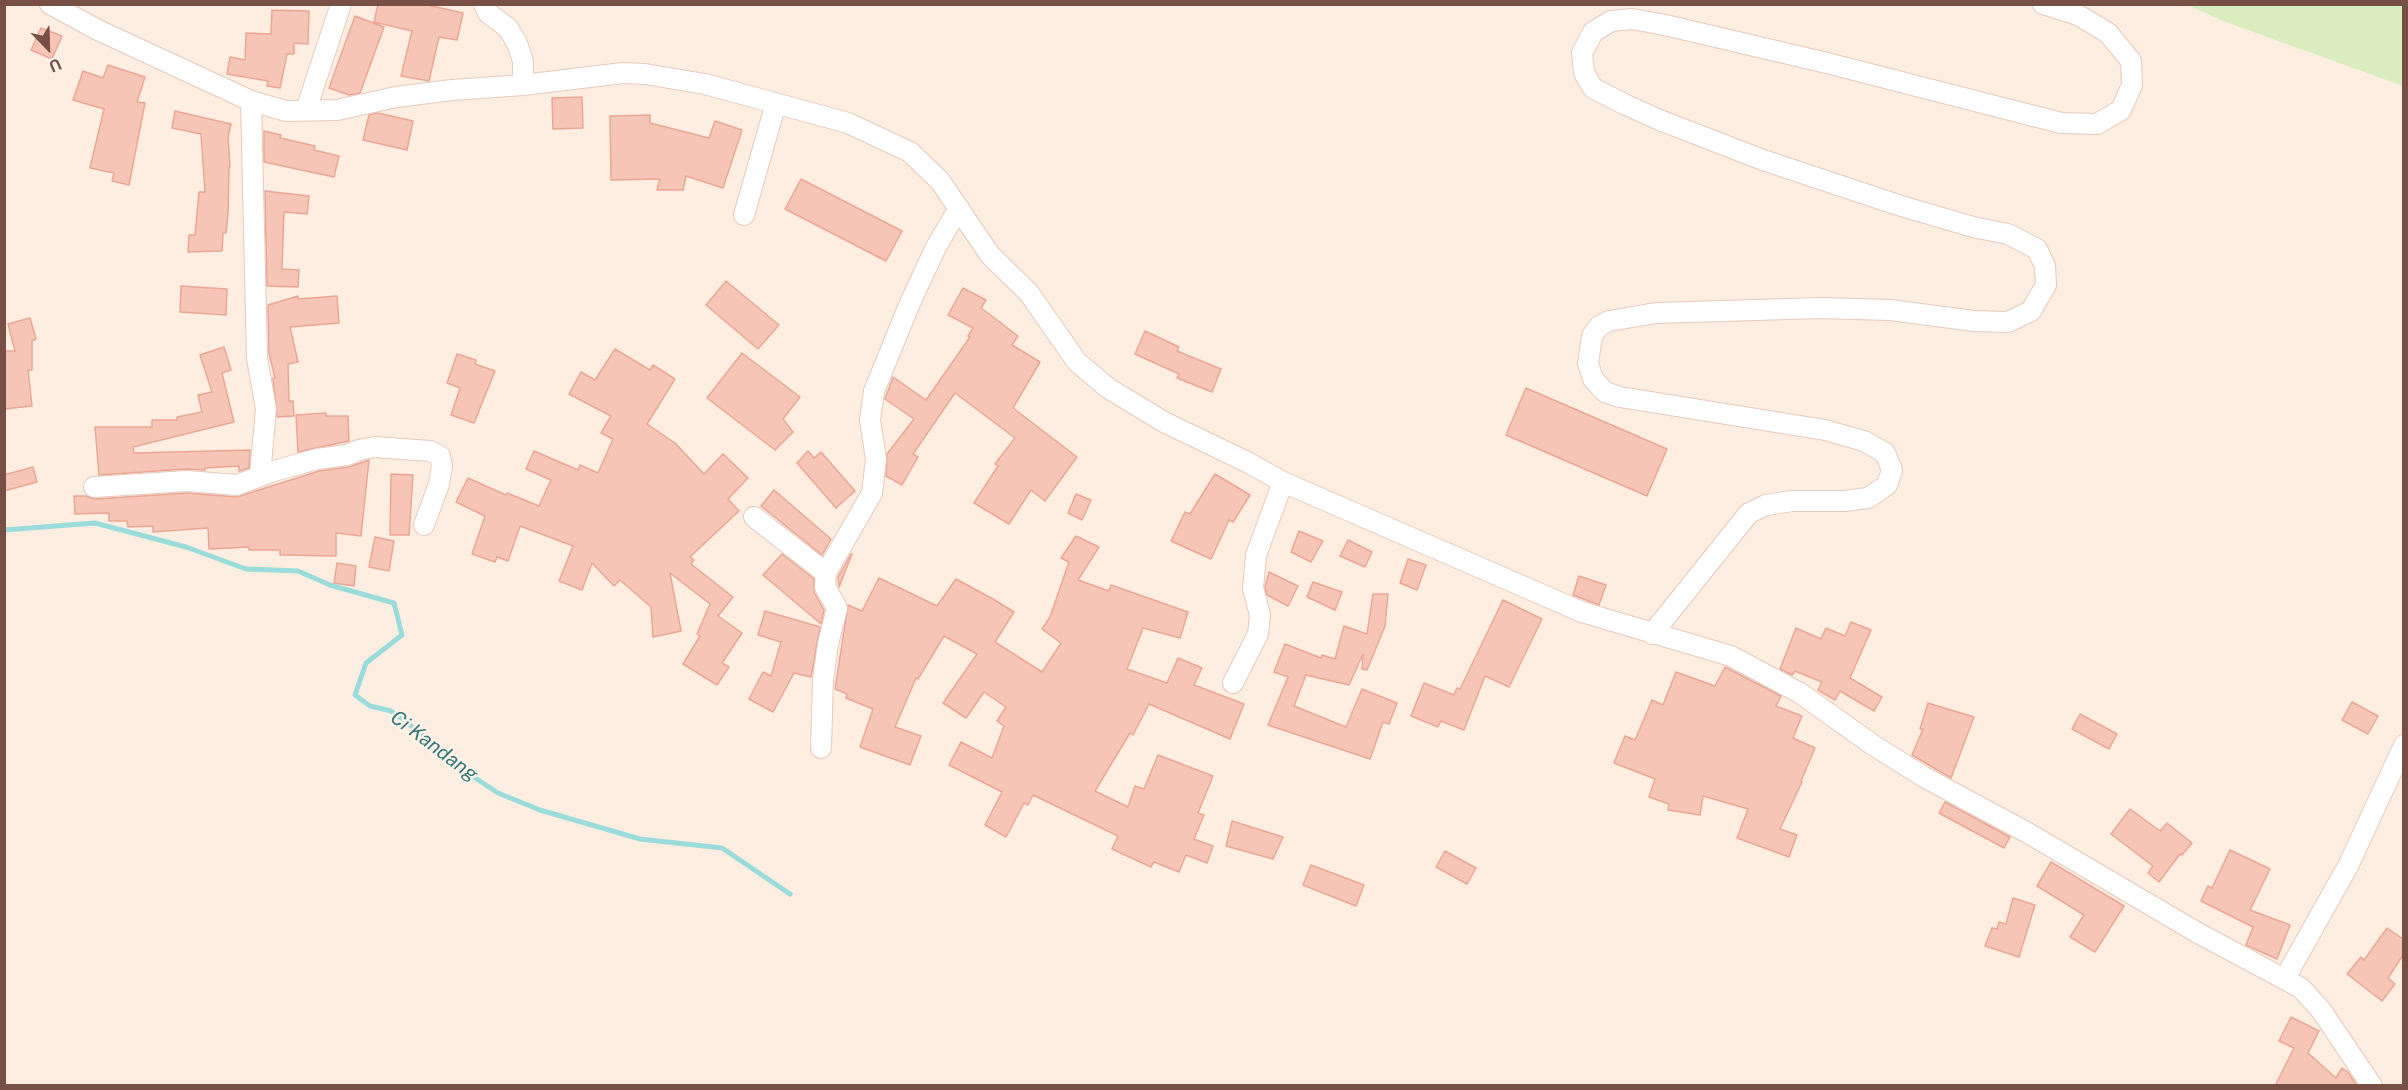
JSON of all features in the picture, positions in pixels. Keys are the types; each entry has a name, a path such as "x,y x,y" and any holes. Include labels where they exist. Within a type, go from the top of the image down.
{"street":[{"path":"50,4 98,30 251,101 286,111 337,110 396,97 623,73 645,74 705,84 848,123 910,152 940,181 990,255 1029,293 1077,362 1108,388 1164,422 1283,482 1582,612 1731,656 1800,693 1873,745 1924,777 2028,833 2198,933 2301,988 2321,1010 2372,1086"},
{"path":"306,110 341,4"},
{"path":"484,4 488,14 508,28 517,43 523,61 523,85"},
{"path":"1652,634 1749,513 1766,505 1792,501 1844,501 1868,498 1887,485 1893,470 1885,453 1864,441 1825,430 1620,397 1605,392 1593,380 1588,363 1592,336 1599,326 1609,321 1656,313 1821,308 1890,309 1974,321 2008,322 2031,311 2046,285 2045,266 2037,249 2008,234 1973,227 1898,205 1797,171 1624,104 1593,88 1584,73 1582,53 1593,32 1611,21 1632,19 1665,25 1827,63 2061,123 2097,124 2121,110 2132,85 2131,61 2108,33 2078,15 2043,4"},
{"path":"251,101 257,358 267,409 260,475"},
{"path":"744,215 776,103"},
{"path":"821,748 823,680 828,644 837,608 825,586 826,573 872,493 876,459 870,420 874,391 922,278 959,208"},
{"path":"94,487 187,481 237,485 260,475 317,459 347,455 375,447 430,451 440,456 442,466 439,484 424,525"},
{"path":"1233,683 1258,634 1260,615 1253,588 1256,555 1283,482"},
{"path":"754,517 826,573"},
{"path":"2285,978 2348,866 2403,744"}],"green space":[{"path":"2188,5 2403,5 2403,86 2223,21"}],"building":[{"path":"378,4 423,4 463,13 457,40 439,37 429,81 401,76 412,31 374,22"},
{"path":"272,10 309,11 308,44 294,43 294,54 287,54 280,88 267,86 268,81 227,74 230,57 245,60 246,33 271,34"},
{"path":"355,16 384,27 360,93 349,95 329,88"},
{"path":"41,28 62,36 52,59 31,50"},
{"path":"108,65 145,77 137,102 145,103 129,185 112,181 114,173 90,168 104,109 73,100 83,71 103,78"},
{"path":"582,97 583,128 553,129 552,98"},
{"path":"175,111 231,124 228,137 230,167 228,213 226,233 223,233 222,251 188,252 189,235 195,235 199,192 205,192 201,134 172,128"},
{"path":"378,113 413,121 407,150 363,140 369,115"},
{"path":"650,115 650,123 709,138 715,121 742,130 723,188 686,176 683,190 657,190 660,179 611,180 610,116"},
{"path":"264,131 281,135 280,138 315,146 314,150 339,156 334,177 264,162"},
{"path":"801,179 902,231 886,261 785,209"},
{"path":"265,191 309,196 307,214 284,212 282,269 299,270 298,287 267,286"},
{"path":"726,281 779,325 758,349 706,305"},
{"path":"181,286 227,289 226,315 180,312"},
{"path":"963,288 986,300 981,308 1018,336 1012,345 1040,362 1013,408 1077,457 1045,501 1031,490 1009,524 974,503 998,466 995,464 1015,438 955,393 913,454 918,457 902,485 886,476 887,454 914,419 885,399 893,377 926,400 970,337 968,336 973,328 948,315"},
{"path":"298,296 298,299 337,296 339,323 290,327 298,362 288,364 289,401 293,401 294,416 277,417 273,378 275,378 269,353 268,305"},
{"path":"30,318 36,339 32,341 32,370 28,370 32,406 4,409 4,351 15,351 8,324"},
{"path":"1145,331 1179,347 1177,351 1221,369 1212,392 1177,378 1179,374 1135,354"},
{"path":"224,347 231,370 222,373 234,422 133,447 134,453 250,450 249,468 239,471 239,466 205,468 205,470 186,469 99,475 95,427 152,427 152,420 177,420 177,417 202,412 198,395 212,392 200,355"},
{"path":"615,349 650,370 653,365 675,379 647,424 675,443 704,474 723,454 748,478 728,499 739,511 690,557 694,560 691,564 733,597 718,616 742,633 722,663 729,667 717,685 683,664 700,636 697,634 710,604 670,573 681,631 653,637 651,607 620,580 614,586 592,563 582,590 559,581 573,546 520,526 508,561 497,557 495,562 472,554 485,516 456,502 468,478 506,495 507,493 539,506 551,480 526,469 534,451 578,470 580,465 598,473 613,439 601,433 611,416 569,394 581,372 595,380"},
{"path":"742,353 800,397 783,419 793,432 775,450 707,398"},
{"path":"457,354 476,360 475,364 495,371 474,423 451,415 460,388 447,383"},
{"path":"1526,388 1667,449 1647,496 1506,435"},
{"path":"326,413 326,416 348,416 349,441 298,452 296,415"},
{"path":"808,451 814,458 821,452 855,491 836,508 797,463"},
{"path":"369,460 361,536 336,533 336,556 280,555 280,550 249,550 249,547 209,549 208,528 153,532 153,526 128,527 127,521 109,521 109,513 75,514 74,496 95,499 187,493 237,497 319,471 349,467"},
{"path":"33,467 37,482 4,491 4,475"},
{"path":"391,474 413,475 409,535 390,535"},
{"path":"1215,474 1250,495 1233,522 1229,520 1211,559 1171,541 1185,512 1190,514"},
{"path":"774,490 831,539 822,555 761,506"},
{"path":"1076,494 1091,500 1082,520 1068,513"},
{"path":"1299,531 1323,541 1311,562 1291,552"},
{"path":"1076,536 1099,547 1078,580 1109,591 1111,585 1188,612 1180,638 1143,628 1127,669 1167,683 1178,658 1202,668 1194,685 1244,704 1230,739 1149,704 1133,735 1130,733 1095,791 1128,807 1135,786 1144,789 1158,755 1213,776 1198,813 1204,815 1194,839 1213,846 1207,863 1186,855 1179,872 1154,862 1151,867 1112,849 1118,836 1033,795 1028,805 1024,803 1006,837 985,825 1002,792 949,765 961,742 992,758 1004,726 997,721 1006,707 984,692 966,718 943,703 977,654 944,636 918,679 916,678 895,727 921,736 910,765 860,747 873,709 846,698 847,694 835,689 848,605 862,611 879,578 937,606 956,579 993,599 1014,612 995,642 1042,672 1061,643 1042,629 1050,617 1069,562 1061,558"},
{"path":"375,537 394,541 389,571 369,567"},
{"path":"1348,540 1372,552 1365,567 1340,556"},
{"path":"782,554 814,579 814,592 824,610 821,624 763,575"},
{"path":"852,554 839,587 838,577"},
{"path":"1408,559 1426,565 1417,590 1400,583"},
{"path":"337,563 356,566 354,586 334,583"},
{"path":"1269,572 1298,586 1288,606 1267,595 1265,587"},
{"path":"1579,576 1606,585 1599,605 1573,595"},
{"path":"1313,582 1342,592 1335,610 1307,597"},
{"path":"1373,594 1388,594 1385,626 1367,670 1362,669 1363,654 1349,685 1306,675 1294,706 1346,727 1362,689 1397,703 1389,724 1383,722 1370,759 1268,725 1288,677 1274,672 1285,644 1321,658 1322,655 1335,659 1344,626 1367,634"},
{"path":"1503,600 1542,619 1509,687 1485,676 1464,730 1441,721 1438,727 1411,716 1424,683 1454,695 1457,688 1460,689"},
{"path":"765,611 820,627 811,677 794,673 773,712 749,699 763,672 771,676 781,642 758,635"},
{"path":"1851,622 1871,630 1850,678 1882,697 1874,711 1840,691 1835,700 1818,690 1822,682 1795,671 1792,675 1780,669 1796,628 1821,639 1826,628 1845,636"},
{"path":"1725,667 1781,696 1776,706 1802,716 1793,738 1815,748 1780,829 1797,835 1789,857 1737,838 1748,809 1703,796 1700,815 1668,810 1669,804 1649,797 1655,779 1614,763 1625,736 1635,740 1652,700 1663,705 1676,672 1715,686"},
{"path":"2352,702 2378,716 2368,734 2342,720"},
{"path":"1928,703 1974,717 1951,778 1912,755 1923,729 1920,729"},
{"path":"2080,714 2117,734 2109,749 2072,729"},
{"path":"1945,802 2010,837 2004,848 1939,813"},
{"path":"2130,809 2160,831 2167,823 2192,843 2182,855 2180,854 2159,882 2148,873 2153,866 2111,834"},
{"path":"1232,821 1283,837 1273,859 1226,846"},
{"path":"2230,850 2270,869 2250,910 2290,925 2277,959 2246,945 2253,927 2201,901 2208,886 2212,888"},
{"path":"1445,851 1476,868 1467,884 1436,867"},
{"path":"2051,862 2124,906 2095,952 2070,937 2084,915 2037,886"},
{"path":"1311,865 1364,885 1356,906 1303,885"},
{"path":"2013,898 2035,905 2019,957 1985,946 1992,928 1997,929 1999,922 2006,924"},
{"path":"2387,928 2403,939 2403,955 2388,978 2395,984 2382,1001 2347,974 2361,957 2364,960"},
{"path":"2291,1017 2319,1031 2308,1053 2336,1078 2342,1068 2348,1072 2357,1086 2275,1086 2294,1048 2279,1041"}],"waterway":[{"name":"Ci Kandang","path":"4,530 95,523 186,547 246,569 298,571 330,585 394,603 402,635 366,663 355,695 370,706 391,711 418,731 451,762 498,793 540,810 640,839 722,848 790,894"}]}
